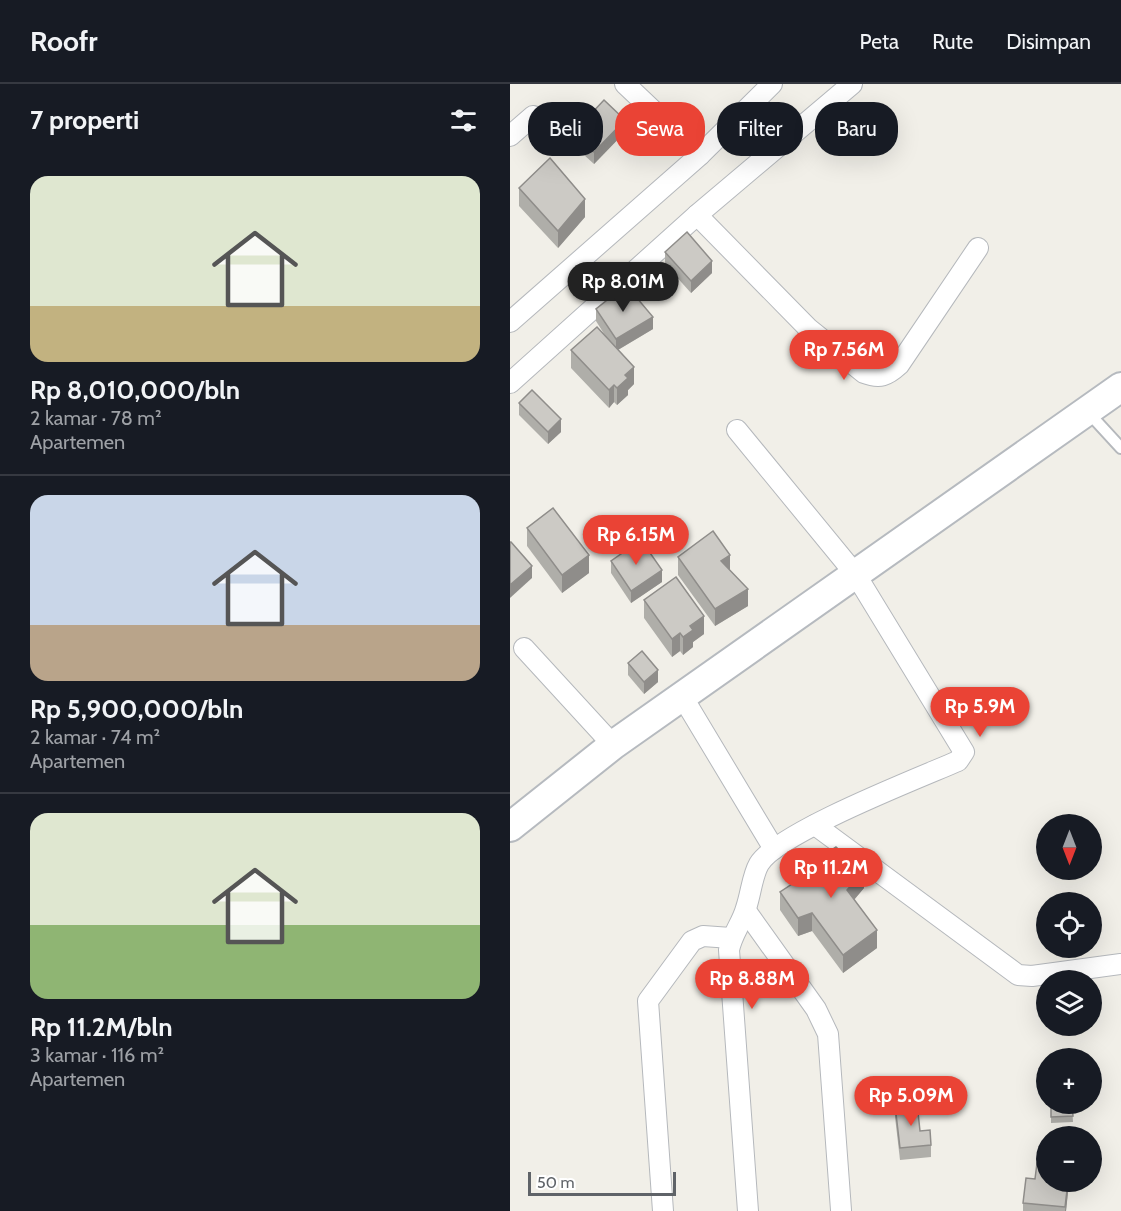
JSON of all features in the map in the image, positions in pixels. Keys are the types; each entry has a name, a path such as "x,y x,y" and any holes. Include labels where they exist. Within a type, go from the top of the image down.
{"street":[{"path":"625,84 644,102"},
{"path":"705,150 772,84"},
{"path":"510,383 697,215 852,84"},
{"path":"510,136 528,120"},
{"path":"510,322 699,156"},
{"path":"697,215 808,328 864,373 874,377 884,377 899,365 978,248"},
{"path":"510,827 613,745 1121,387"},
{"path":"737,430 856,575 964,752 958,761 815,825 774,849 759,865 746,911 731,938 729,950 748,1211"},
{"path":"525,648 613,745"},
{"path":"682,696 774,849"},
{"path":"815,825 1018,975 1032,976 1121,964"},
{"path":"746,911 816,1009 828,1034 841,1210"},
{"path":"663,1211 648,1001 692,940 703,936 731,938"}],"lane":[{"path":"1088,411 1121,448"}],"building":[{"path":"604,100 615,110 615,130 603,143 603,102"},
{"path":"550,158 585,199 558,231 519,188"},
{"path":"687,232 712,261 691,281 665,252"},
{"path":"626,285 653,317 616,339 596,309"},
{"path":"597,327 634,367 625,375 628,378 617,388 614,385 609,390 571,350"},
{"path":"532,390 561,419 548,432 519,403"},
{"path":"553,508 589,555 562,575 527,528"},
{"path":"713,531 730,555 721,561 748,589 715,609 678,557"},
{"path":"641,540 662,570 631,591 611,561"},
{"path":"510,542 532,566 510,585"},
{"path":"676,577 704,616 690,626 693,630 683,637 680,633 672,639 644,600"},
{"path":"642,651 658,670 644,682 628,663"},
{"path":"836,847 864,871 847,890 877,930 843,955 812,913 798,918 780,892 795,882 791,877"},
{"path":"917,1103 920,1131 930,1130 931,1145 900,1148 895,1105"},
{"path":"1051,1114 1073,1114 1073,1116 1051,1117"},
{"path":"1036,1171 1036,1192 1067,1192 1065,1207 1023,1203 1026,1178 1035,1179"}]}
